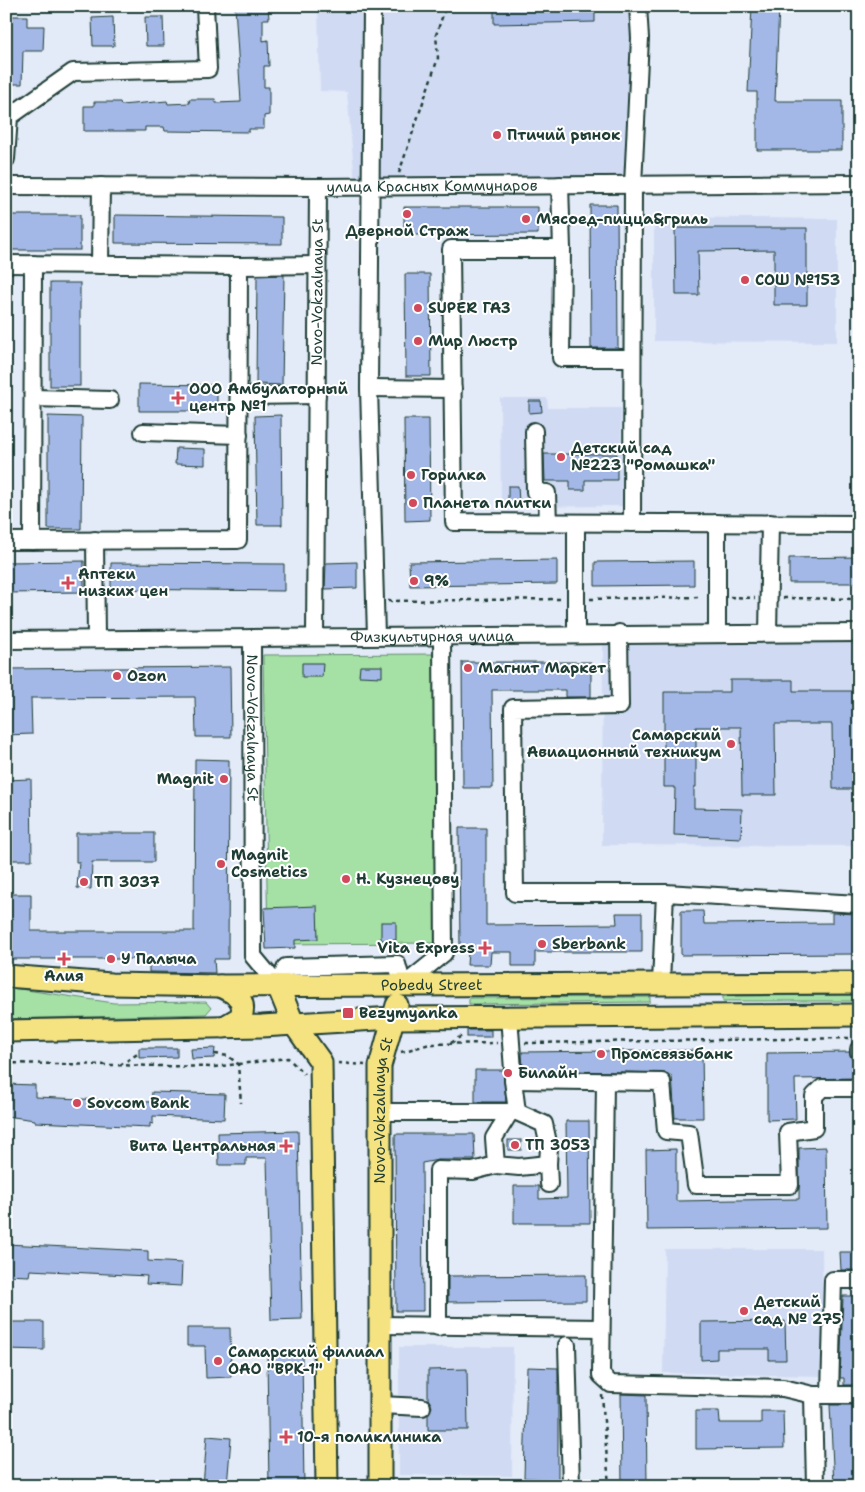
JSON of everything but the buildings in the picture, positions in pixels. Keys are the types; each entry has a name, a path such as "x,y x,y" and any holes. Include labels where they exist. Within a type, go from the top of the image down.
{"main road":[{"name":"Pobedy Street","path":"6,976 111,984 220,986 859,983"},
{"path":"662,983 671,990 674,1000 672,1010 662,1015"},
{"path":"718,983 708,988 702,1000 704,1007 719,1015"},
{"path":"220,986 233,992 241,999 244,1009 241,1017 224,1027"},
{"name":"Novo-Vokzalnaya St","path":"278,986 313,1069"},
{"name":"Novo-Vokzalnaya St","path":"380,1486 380,1066 403,986"},
{"name":"Pobedy Street","path":"6,1032 224,1027 393,1018 859,1015"},
{"path":"313,1069 327,1486"}],"street":[{"path":"6,159 9,118 73,72 208,69 204,6"},
{"path":"372,6 369,388 376,636"},
{"path":"632,523 632,185 640,38 638,6"},
{"name":"улица Красных Коммунаров","path":"6,186 372,187 859,183"},
{"path":"560,185 562,249 561,358 632,358"},
{"path":"100,186 100,265"},
{"name":"Novo-Vokzalnaya St","path":"315,637 318,187"},
{"path":"562,249 451,249 454,522 859,524"},
{"path":"6,264 239,266 317,264"},
{"path":"32,541 33,264"},
{"path":"6,541 238,540 239,266"},
{"path":"369,388 453,389"},
{"path":"239,396 317,395"},
{"path":"33,398 110,400"},
{"path":"534,431 535,492 547,493 548,523"},
{"path":"143,432 238,435"},
{"path":"576,523 576,634"},
{"path":"717,523 717,633"},
{"path":"768,633 770,523"},
{"path":"95,540 96,639"},
{"path":"620,633 620,706 513,708 516,893 665,893 859,904"},
{"name":"Физкультурная улица","path":"6,640 620,633 859,633"},
{"path":"403,986 444,953 442,636"},
{"name":"Novo-Vokzalnaya St","path":"252,638 252,956 278,986"},
{"path":"662,983 665,893"},
{"path":"859,1015 859,1020"},
{"path":"496,1165 494,1138 513,1112 509,1016"},
{"path":"513,1076 605,1082 662,1082 666,1130 689,1133 696,1185 790,1185 788,1132 814,1128 814,1096 822,1088 859,1088"},
{"path":"605,1082 600,1375 611,1384 783,1388 813,1395 859,1395"},
{"path":"380,1112 513,1112 544,1124 549,1147 549,1184"},
{"path":"438,1327 438,1170 472,1171 496,1165 548,1164"},
{"path":"830,1394 833,1280 859,1280"},
{"path":"380,1325 601,1328"},
{"path":"567,1345 571,1486"},
{"path":"813,1395 815,1486"},
{"path":"380,1405 422,1407"}],"path":[{"path":"394,186 438,58 436,35 446,6"},
{"path":"375,601 717,597 859,599"},
{"path":"450,1044 467,1032"},
{"path":"399,1053 430,1044 859,1038"},
{"path":"119,1066 139,1053"},
{"path":"215,1054 228,1056 238,1064 241,1103"},
{"path":"6,1063 214,1067 288,1058 292,1063 313,1069 380,1066"},
{"path":"292,1063 313,1069"},
{"path":"600,1375 609,1486"}],"shaded area":[{"name":"Птичий рынок","path":"318,6 645,6 641,179 355,182 347,92 320,91"},
{"name":"СОШ №153","path":"654,217 837,219 837,342 654,341"},
{"name":"Детский сад №223 \"Ромашка\"","path":"500,398 547,398 548,408 621,408 622,506 501,507"},
{"name":"Самарский Авиационный техникум","path":"603,641 859,643 859,846 602,845"},
{"name":"Детский сад № 275","path":"665,1249 822,1249 824,1376 663,1373"},
{"path":"399,1347 513,1347 512,1476 399,1475"}],"green space":[{"path":"436,654 437,943 268,944 263,655"},
{"path":"6,987 114,1003 206,1002 211,1008 206,1014 6,1019"},
{"path":"859,995 859,1001 723,1001 723,996"},
{"path":"650,997 650,1002 469,1004 469,998"}],"place":[{"name":"Птичий рынок","path":"497,135"},
{"name":"Дверной Страж","path":"407,214"},
{"name":"Мясоед-пицца&гриль","path":"526,219"},
{"name":"СОШ №153","path":"745,280"},
{"name":"SUPER ГАЗ","path":"418,308"},
{"name":"Мир Люстр","path":"418,341"},
{"name":"ООО Амбулаторный центр №1","path":"178,398"},
{"name":"Детский сад №223 \"Ромашка\"","path":"561,457"},
{"name":"Горилка","path":"411,475"},
{"name":"Планета плитки","path":"413,503"},
{"name":"9%","path":"414,581"},
{"name":"Аптеки низких цен","path":"68,583"},
{"name":"Магнит Маркет","path":"468,668"},
{"name":"Ozon","path":"117,676"},
{"name":"Самарский Авиационный техникум","path":"731,744"},
{"name":"Magnit","path":"224,779"},
{"name":"Magnit Cosmetics","path":"221,864"},
{"name":"Н. Кузнецову","path":"346,879"},
{"name":"ТП 3037","path":"84,882"},
{"name":"Sberbank","path":"542,944"},
{"name":"Vita Express","path":"485,948"},
{"name":"Алия","path":"64,959"},
{"name":"У Палыча","path":"111,959"},
{"name":"Bezymyanka","path":"348,1013"},
{"name":"Промсвязьбанк","path":"601,1054"},
{"name":"Билайн","path":"508,1073"},
{"name":"Sovcom Bank","path":"77,1103"},
{"name":"ТП 3053","path":"515,1145"},
{"name":"Вита Центральная","path":"286,1146"},
{"name":"Детский сад № 275","path":"744,1311"},
{"name":"Самарский филиал ОАО \"ВРК-1\"","path":"218,1361"},
{"name":"10-я поликлиника","path":"286,1437"}]}
